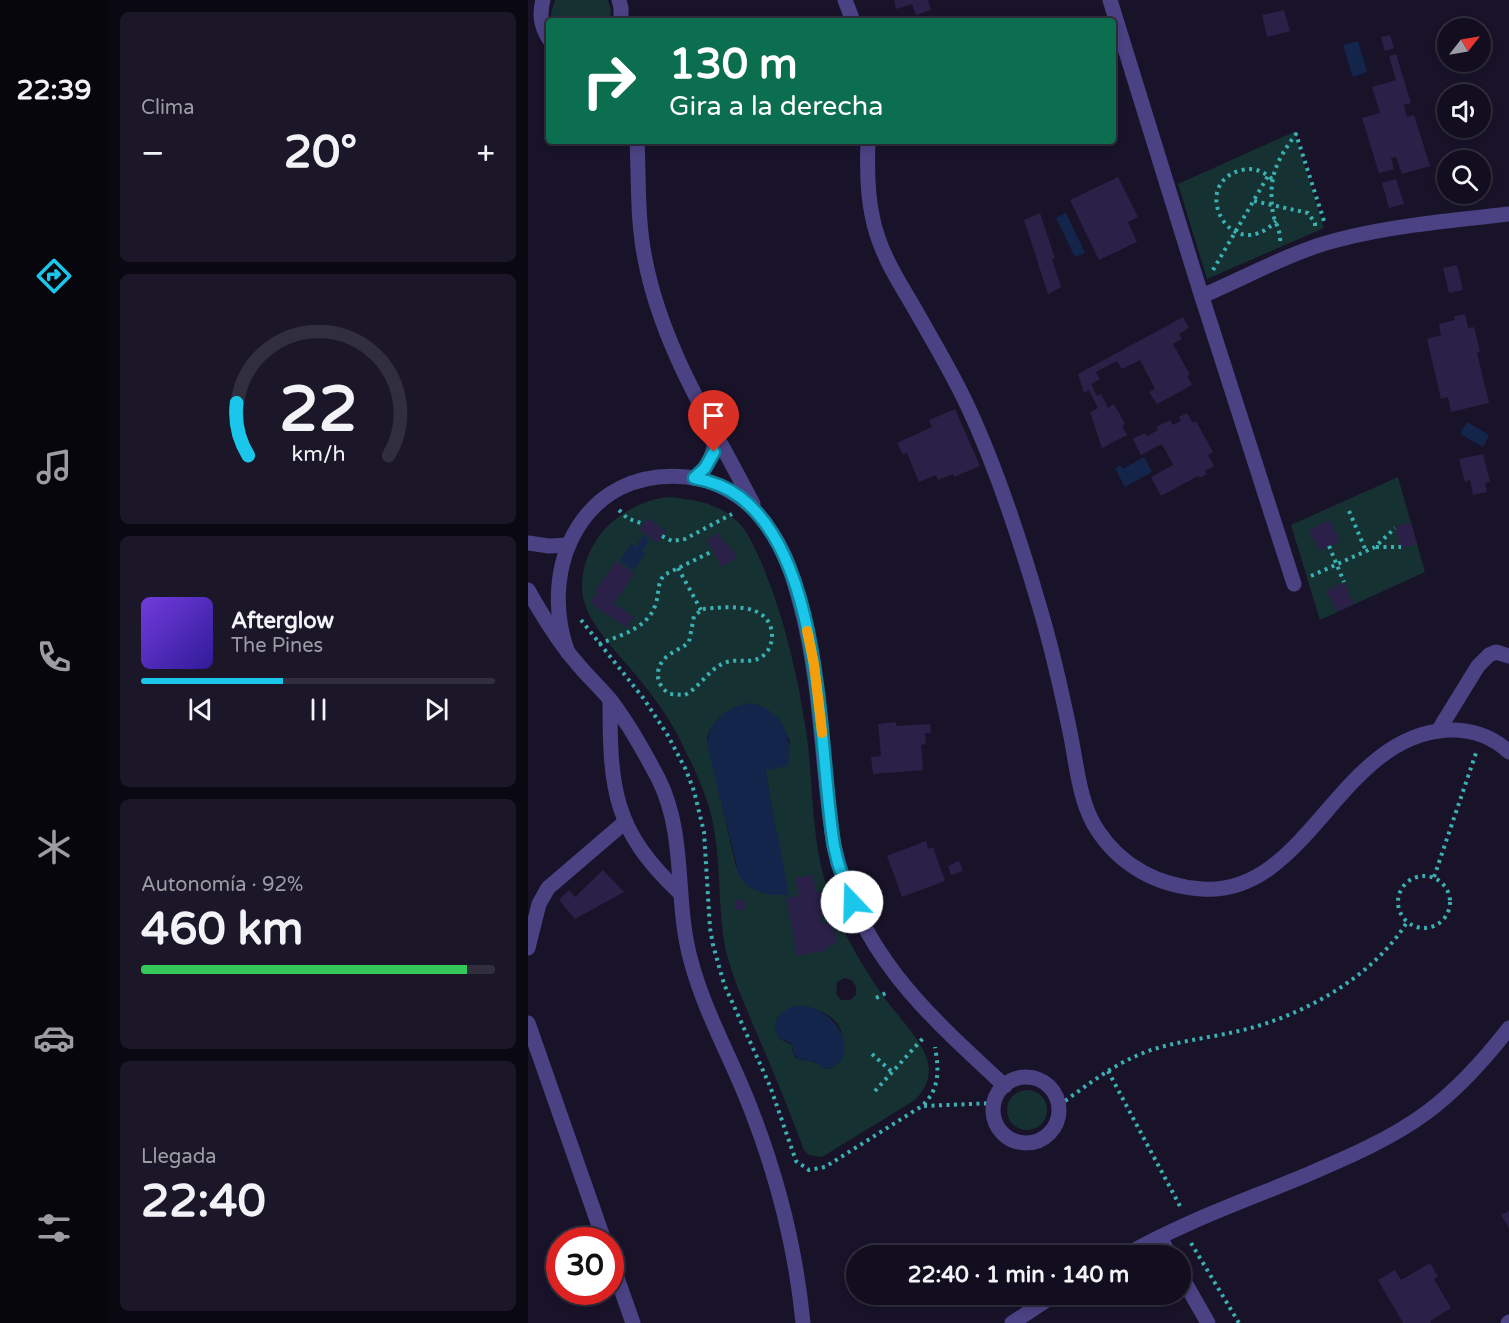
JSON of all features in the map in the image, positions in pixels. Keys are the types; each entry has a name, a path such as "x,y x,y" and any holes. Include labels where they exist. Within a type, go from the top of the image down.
{"street":[{"path":"543,0 540,15 546,32"},
{"path":"619,0 621,18"},
{"path":"845,0 852,18"},
{"path":"1110,0 1116,18"},
{"path":"1116,19 1294,584"},
{"path":"637,144 638,211 645,260 651,285 678,362 754,509 773,534 795,586 814,664 829,814 838,863 857,914 869,937 930,1021 1005,1086"},
{"path":"868,144 868,188 872,216 880,243 889,264 964,398 989,457 1024,557 1051,646 1084,799 1096,829 1115,854 1139,871 1166,883 1213,889 1240,883 1269,867 1293,848 1347,786 1377,758 1408,739 1438,731 1468,731 1494,741 1509,752"},
{"path":"1201,294 1314,248 1352,236 1509,214"},
{"path":"694,478 710,461 714,452 715,433"},
{"path":"568,653 562,635 558,603 560,575 575,530 586,515 615,491 634,482 654,477 694,478 731,491 754,509"},
{"path":"528,543 549,546 569,545"},
{"path":"528,590 568,653 610,701 648,759 668,803 678,849 685,938 700,990 753,1112 777,1187 795,1268 803,1323"},
{"path":"1438,731 1483,659 1496,652 1509,656"},
{"path":"610,701 612,767 625,822 645,856 680,893"},
{"path":"528,948 539,904 548,888 625,822"},
{"path":"528,892 548,888"},
{"path":"528,1023 599,1227"},
{"path":"1145,1245 1338,1162 1408,1125 1426,1113 1461,1082 1509,1028"},
{"path":"1030,1077 1049,1086 1059,1105 1059,1116 1049,1134 1040,1140 1030,1143 1019,1142 1009,1138 1001,1131 995,1121 993,1110 995,1103 1001,1089 1005,1086 1019,1078 1030,1077"},
{"path":"1160,1237 1164,1245"},
{"path":"1191,1293 1208,1323"},
{"path":"624,1298 633,1323"},
{"path":"1012,1323 1039,1305"}],"path":[{"path":"1201,294 1235,231 1296,134 1330,242"},
{"path":"1270,178 1257,170 1236,171 1221,184 1216,204 1223,223 1235,231 1251,235 1261,233 1276,221"},
{"path":"1270,178 1276,221 1281,236 1274,264"},
{"path":"1254,201 1304,211 1310,215 1316,226 1314,248"},
{"path":"662,537 672,541 685,539 754,509"},
{"path":"1349,511 1366,551"},
{"path":"1294,584 1375,547 1395,528"},
{"path":"1329,546 1344,582"},
{"path":"1375,547 1401,547"},
{"path":"599,644 628,632 646,621 656,604 662,578 713,551"},
{"path":"678,568 701,610"},
{"path":"701,610 754,610 763,615 770,624 771,646 764,656 755,660 724,663 703,678 690,692 675,695 663,688 657,678 657,672 666,657 689,642 693,619 701,610"},
{"path":"579,616 599,644 634,684 656,716 677,753 694,791 704,832 710,928 717,964 770,1086 796,1161 809,1170 819,1169 922,1106 932,1095 938,1080 930,1021"},
{"path":"1434,877 1482,735"},
{"path":"1417,876 1434,877 1441,881 1450,895 1449,912 1431,928 1414,926 1407,922 1398,908 1398,899 1404,885 1417,876"},
{"path":"1059,1105 1108,1071 1148,1052 1260,1026 1314,1003 1351,980 1382,954 1397,938 1407,922"},
{"path":"875,1091 930,1021"},
{"path":"872,1054 892,1072"},
{"path":"1108,1071 1185,1226 1239,1323"},
{"path":"922,1106 995,1103"}],"green space":[{"path":"555,0 608,0 611,10 610,18 552,18"},
{"path":"1294,132 1324,228 1207,279 1178,184"},
{"path":"1398,477 1425,572 1320,620 1291,525"},
{"path":"667,497 714,506 738,522 753,544 778,608 795,669 808,748 818,849 825,883 845,933 862,964 919,1043 927,1059 929,1071 927,1081 915,1100 822,1157 809,1155 804,1150 729,963 722,923 713,823 698,778 665,714 596,626 584,600 582,587 584,569 597,539 620,516 650,501","holes":["720,716 781,722 790,742 765,769 788,895 736,867 707,739 709,731","844,978 852,980 856,987 856,995 850,1000 841,1000 836,994 837,982","796,1006 810,1007 825,1013 837,1023 842,1039 836,1065 827,1069 812,1061 796,1058 792,1045 777,1035 777,1017"]},
{"path":"1027,1090 1035,1091 1041,1096 1046,1102 1046,1118 1041,1124 1035,1129 1027,1130 1019,1129 1013,1124 1008,1118 1007,1110 1008,1102 1013,1096 1019,1091"}],"water":[{"path":"1358,41 1367,72 1353,77 1343,45"},
{"path":"1066,213 1085,253 1075,257 1056,218"},
{"path":"1467,422 1489,435 1483,447 1460,434"},
{"path":"1144,457 1152,472 1125,487 1115,468 1120,465 1123,469"},
{"path":"643,535 650,540 642,551 645,554 634,570 620,561 631,544 636,547"},
{"path":"749,703 760,706 777,717 787,734 789,755 787,766 765,770 789,895 767,894 754,890 739,875 708,748 710,731 719,718 732,709"},
{"path":"796,1006 811,1008 824,1014 834,1023 841,1034 844,1045 843,1056 837,1064 825,1069 815,1062 799,1059 793,1054 792,1044 778,1037 775,1026 778,1017 785,1010"}],"building":[{"path":"894,0 928,0 931,10 916,15 912,4 896,9"},
{"path":"1284,10 1290,31 1267,37 1262,15"},
{"path":"1390,35 1394,48 1385,51 1381,37"},
{"path":"1396,54 1411,103 1404,105 1407,117 1414,115 1430,166 1402,174 1396,157 1391,158 1394,169 1379,173 1362,118 1380,113 1372,87 1396,80 1389,56"},
{"path":"1118,177 1138,217 1128,222 1137,242 1099,260 1070,200"},
{"path":"1396,179 1404,204 1389,208 1382,183"},
{"path":"1040,213 1055,258 1052,259 1061,287 1048,294 1024,220"},
{"path":"1457,265 1463,290 1449,293 1443,268"},
{"path":"1465,314 1468,328 1474,327 1480,352 1477,353 1489,403 1451,412 1448,397 1441,399 1427,339 1441,335 1439,324 1455,320 1454,316"},
{"path":"1183,317 1189,328 1179,334 1182,339 1173,344 1190,375 1187,376 1192,385 1157,404 1149,392 1155,389 1140,360 1122,369 1117,361 1096,372 1100,379 1091,384 1097,396 1101,394 1108,408 1114,404 1125,424 1122,426 1127,435 1102,448 1090,412 1098,408 1089,390 1084,393 1078,374"},
{"path":"955,409 980,466 954,477 953,474 938,480 936,475 919,482 907,453 903,455 897,443 932,427 929,420"},
{"path":"1187,413 1193,423 1196,421 1213,452 1208,455 1214,466 1205,471 1207,474 1200,478 1198,476 1161,496 1151,477 1173,465 1162,444 1141,455 1133,439 1145,433 1147,436 1158,430 1156,427 1170,420 1173,425 1181,421 1179,417"},
{"path":"1483,454 1490,482 1485,483 1487,492 1473,495 1470,480 1465,482 1459,459"},
{"path":"647,518 666,531 658,543 639,530"},
{"path":"1330,520 1340,542 1319,551 1309,530"},
{"path":"1411,522 1417,544 1401,548 1395,527"},
{"path":"718,533 737,558 722,567 706,540"},
{"path":"616,561 634,573 614,604 634,617 627,628 590,603 597,592 595,591"},
{"path":"1344,582 1354,604 1337,612 1326,591"},
{"path":"896,722 896,726 930,724 931,733 925,733 926,744 921,745 923,770 873,774 871,757 881,756 878,724"},
{"path":"926,841 928,849 933,847 945,881 902,897 887,856"},
{"path":"959,861 963,871 951,875 948,866"},
{"path":"603,870 624,892 575,919 559,900 569,890 575,897"},
{"path":"813,875 816,892 824,891 829,916 820,917 822,924 832,922 837,944 827,946 828,950 797,956 786,898 799,896 795,878"},
{"path":"740,899 746,905 740,911 734,905"},
{"path":"1509,1211 1509,1228 1501,1215"},
{"path":"1430,1263 1438,1276 1434,1279 1451,1308 1430,1321 1431,1323 1403,1323 1378,1280 1395,1270 1401,1280"}],"slow traffic":[{"path":"807,631 814,664 822,733"}],"route":[{"path":"714,452 705,468 694,478 714,483 731,491 758,514 780,546 795,586 814,664 834,846 852,902"}]}
